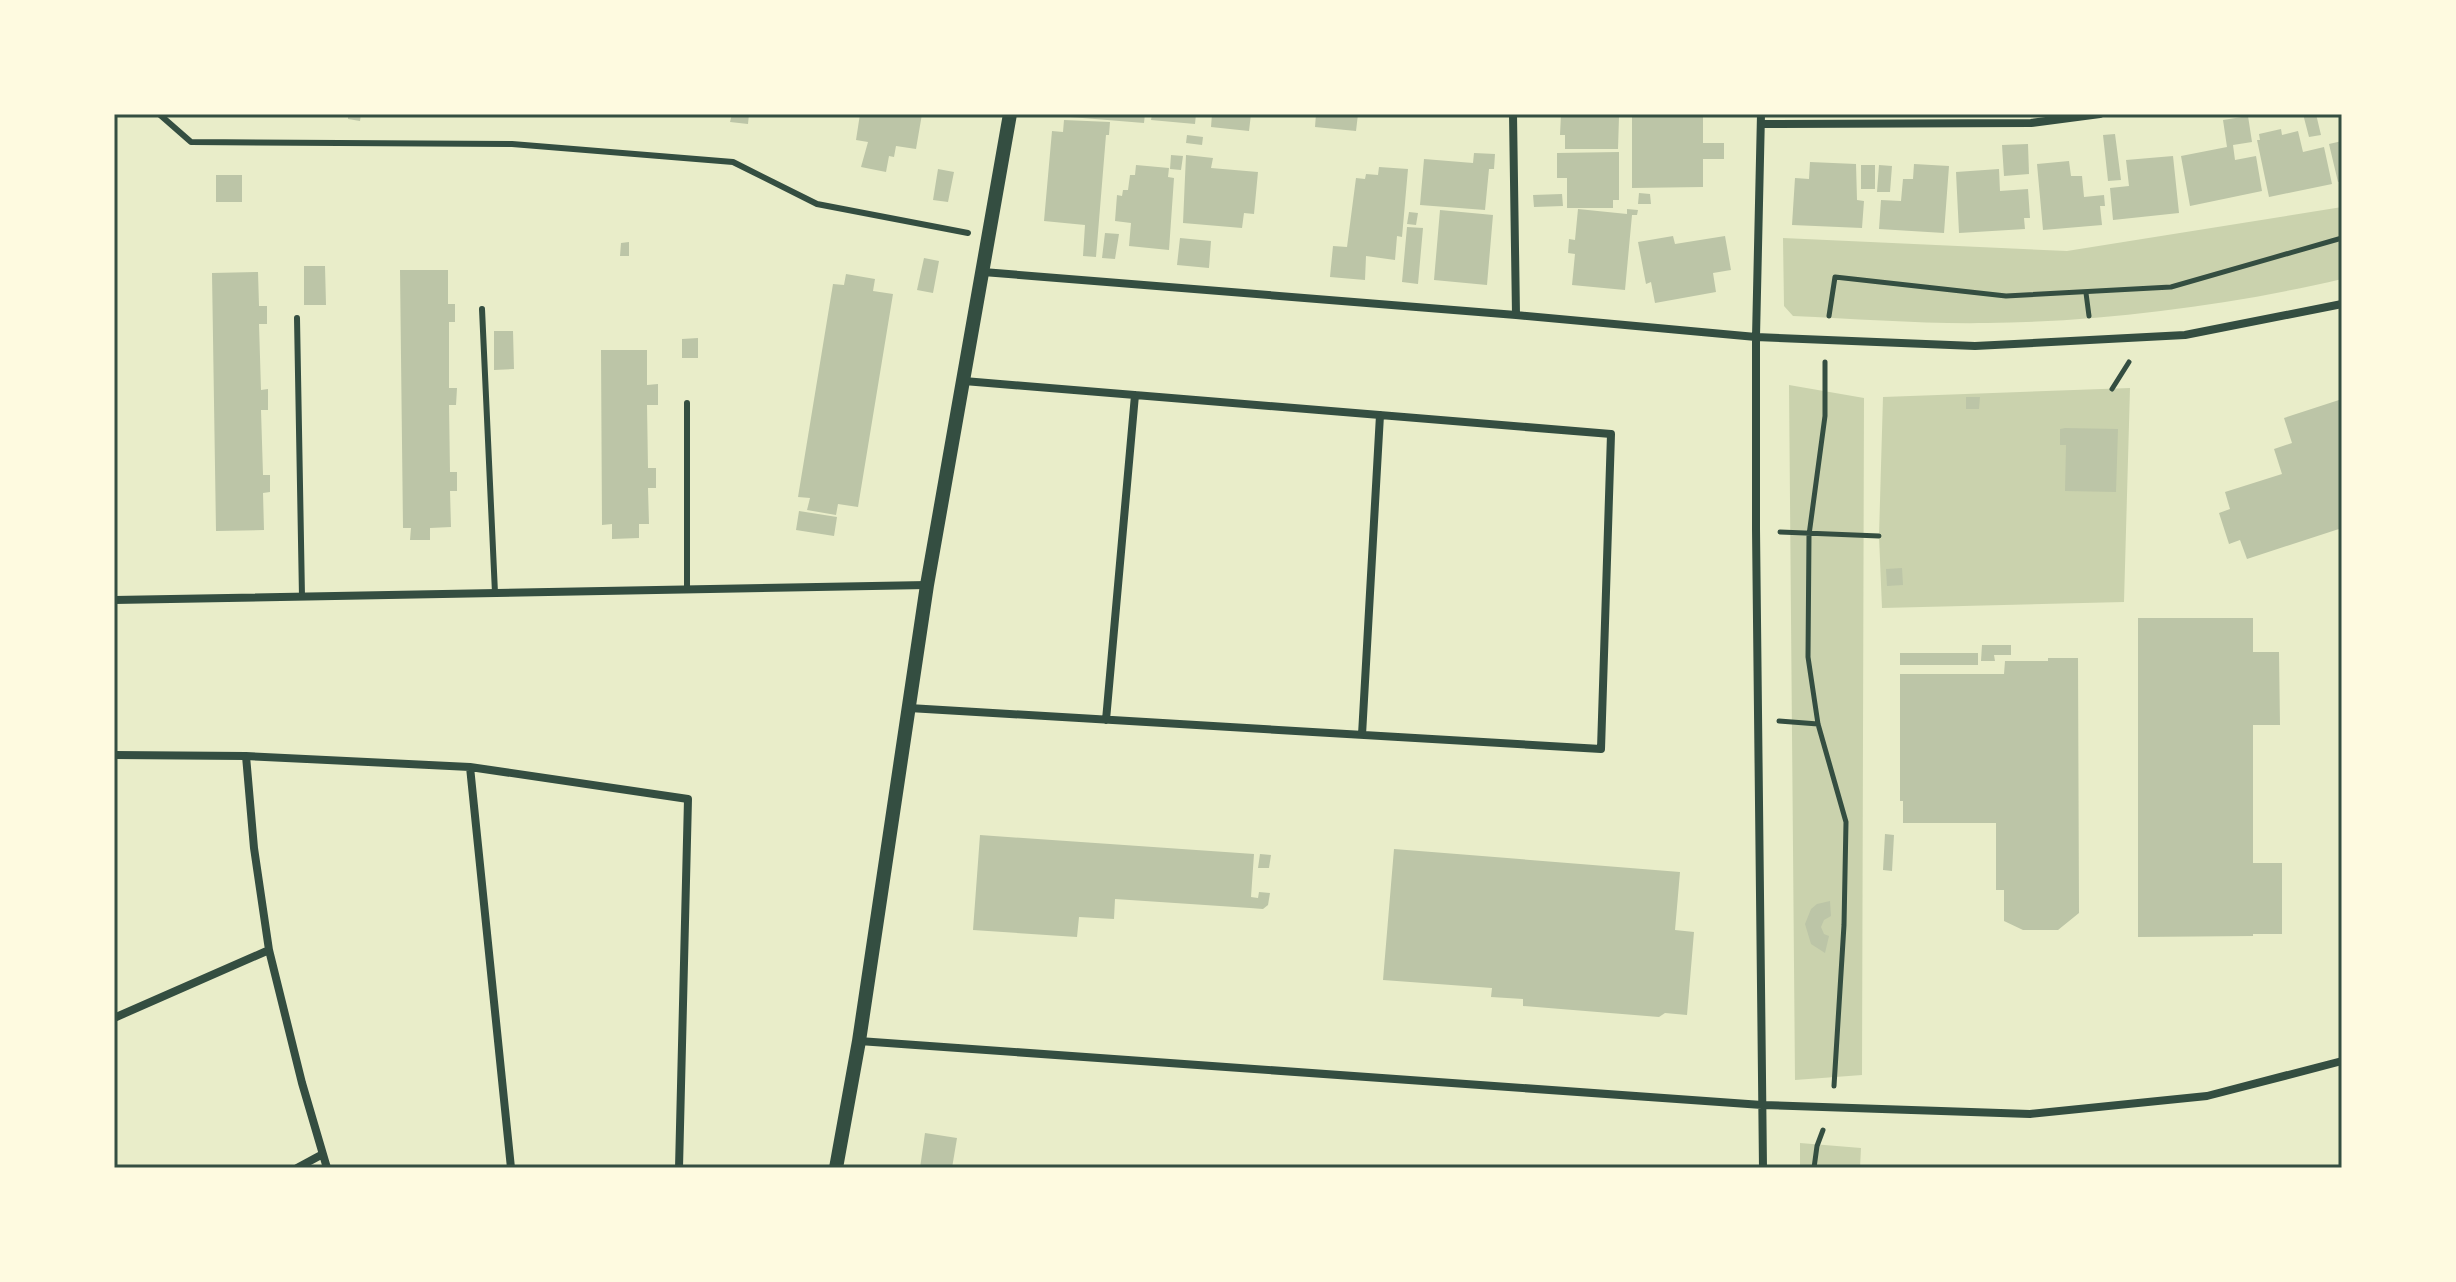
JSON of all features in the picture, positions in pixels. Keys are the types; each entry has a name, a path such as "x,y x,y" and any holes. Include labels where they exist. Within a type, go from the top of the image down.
{"street":[{"path":"836,1168 859,1041 927,585 1010,114"},
{"path":"1513,114 1516,315"},
{"path":"1763,1168 1756,529 1761,119 2031,123 2100,114"},
{"path":"983,272 1756,337 1975,346 2185,335 2342,304"},
{"path":"909,708 1601,749 1611,434 964,381"},
{"path":"1106,720 1135,395"},
{"path":"1362,735 1380,415"},
{"path":"114,600 927,585"},
{"path":"114,755 246,756 470,767 688,799 679,1168"},
{"path":"246,756 254,848 269,950 321,1155 327,1168"},
{"path":"470,767 511,1168"},
{"path":"114,1018 269,950"},
{"path":"859,1041 1762,1105 2030,1114 2207,1096 2342,1061"},
{"path":"297,1168 321,1155"}],"lane":[{"path":"159,114 191,142 512,144 733,162 817,204 968,233"},
{"path":"482,309 495,593"},
{"path":"297,318 302,597"},
{"path":"687,403 687,590"}],"path":[{"path":"1814,1168 1817,1146 1833,1108 1844,925 1846,822 1818,724 1808,657 1809,535 1825,416 1826,340 1835,277 2006,296 2171,287 2342,238"},
{"path":"1756,529 1809,535 1879,536"},
{"path":"1759,720 1818,724"}],"green space":[{"path":"2342,207 2342,279 2256,297 2120,315 1987,323 1793,316 1784,306 1783,238 2067,251"},
{"path":"1789,385 1864,398 1862,1075 1795,1080"},
{"path":"2130,388 2124,602 1882,608 1879,536 1883,397"},
{"path":"1800,1143 1861,1148 1860,1168 1800,1168"}],"building":[{"path":"348,114 361,114 360,121 348,119"},
{"path":"732,114 749,114 748,124 730,122"},
{"path":"860,114 922,114 916,149 896,146 894,157 889,156 886,172 861,167 868,142 856,140"},
{"path":"1058,114 1145,114 1144,123"},
{"path":"1152,114 1196,114 1195,124 1151,120"},
{"path":"1212,114 1251,114 1249,131 1211,127"},
{"path":"1316,114 1358,114 1356,131 1315,127"},
{"path":"1561,114 1614,114 1614,117 1619,117 1618,149 1565,149 1565,135 1560,135"},
{"path":"1632,114 1703,114 1703,143 1724,143 1724,159 1703,159 1703,187 1632,188"},
{"path":"2303,114 2316,114 2321,135 2309,137"},
{"path":"2248,116 2252,142 2233,145 2235,160 2256,156 2262,191 2190,206 2181,156 2227,147 2223,120"},
{"path":"1064,120 1110,122 1109,135 1106,135 1096,257 1083,256 1085,225 1044,221 1052,131 1063,132"},
{"path":"2281,129 2282,135 2298,131 2303,152 2324,147 2332,184 2269,197 2257,140 2260,140 2259,134"},
{"path":"2115,134 2121,180 2108,181 2103,135"},
{"path":"1187,135 1203,137 1202,145 1186,143"},
{"path":"2342,141 2342,181 2338,182 2329,144"},
{"path":"2028,144 2029,174 2004,176 2002,145"},
{"path":"1619,152 1619,200 1613,200 1613,208 1567,208 1567,178 1557,178 1557,153"},
{"path":"1474,153 1495,154 1494,169 1489,169 1485,210 1420,205 1424,159 1473,163"},
{"path":"1171,155 1183,156 1181,170 1170,169"},
{"path":"1186,155 1213,158 1211,168 1258,172 1254,214 1244,213 1242,228 1183,223"},
{"path":"2173,156 2179,213 2113,220 2110,188 2129,186 2126,160"},
{"path":"2069,161 2071,176 2082,176 2084,197 2104,195 2105,206 2100,206 2102,225 2043,230 2037,164"},
{"path":"1810,162 1856,164 1857,200 1864,201 1862,228 1792,225 1795,178 1809,179"},
{"path":"1914,164 1949,166 1944,233 1879,229 1881,200 1901,201 1903,179 1913,179"},
{"path":"1136,165 1169,168 1168,177 1174,178 1169,250 1129,246 1131,223 1115,221 1117,195 1122,196 1123,190 1128,190 1130,175 1135,175"},
{"path":"1861,165 1875,165 1875,189 1861,189"},
{"path":"1879,165 1892,166 1890,192 1877,192"},
{"path":"1379,167 1408,169 1402,237 1397,236 1395,260 1366,256 1365,280 1330,277 1333,246 1347,247 1356,178 1365,179 1366,174 1378,175"},
{"path":"938,169 954,172 948,202 933,200"},
{"path":"1999,169 2000,191 2028,189 2030,218 2024,218 2025,229 1959,233 1956,172"},
{"path":"216,175 242,175 242,202 216,202"},
{"path":"1639,193 1650,194 1651,204 1638,204"},
{"path":"1562,194 1563,206 1534,207 1533,195"},
{"path":"1578,209 1627,214 1627,209 1638,210 1637,215 1632,215 1625,290 1572,285 1575,254 1568,253 1569,239 1575,240"},
{"path":"1440,210 1493,215 1487,285 1434,280"},
{"path":"1409,212 1418,213 1416,225 1407,224"},
{"path":"1407,227 1423,228 1418,284 1402,282"},
{"path":"1105,233 1119,234 1115,259 1102,258"},
{"path":"1673,236 1675,244 1725,236 1731,270 1713,273 1716,292 1655,303 1651,282 1646,284 1638,242"},
{"path":"1180,238 1211,241 1209,268 1177,265"},
{"path":"629,242 629,256 620,256 621,243"},
{"path":"924,258 939,261 933,293 917,290"},
{"path":"304,266 325,266 326,305 304,305"},
{"path":"400,270 448,270 448,304 455,304 455,322 449,322 449,388 457,388 456,405 449,405 450,472 457,472 457,491 450,491 451,527 430,528 430,540 410,540 411,528 403,528"},
{"path":"258,272 259,306 267,306 267,324 259,324 261,390 268,389 268,410 261,410 263,475 270,475 270,492 263,493 264,530 216,531 212,273"},
{"path":"846,274 875,279 873,291 893,294 858,507 838,504 836,515 807,510 810,498 798,497 833,284 844,285"},
{"path":"494,331 513,331 514,369 494,370"},
{"path":"698,338 698,358 682,358 682,339"},
{"path":"601,350 647,350 647,385 658,384 658,405 647,405 648,468 656,468 656,488 648,488 649,524 639,524 639,538 612,539 612,524 602,525"},
{"path":"1966,397 1980,397 1979,409 1966,409"},
{"path":"2339,400 2342,410 2342,528 2247,559 2240,540 2229,544 2219,513 2230,509 2225,492 2282,474 2274,449 2292,443 2284,418"},
{"path":"2060,429 2118,429 2116,492 2065,491 2066,445 2060,445"},
{"path":"799,511 837,517 834,536 796,530"},
{"path":"1902,568 1903,585 1887,586 1886,569"},
{"path":"2138,618 2253,618 2253,652 2279,652 2280,725 2253,725 2253,863 2282,863 2282,934 2138,937"},
{"path":"1982,645 2011,645 2011,655 1994,655 1995,661 1981,661"},
{"path":"1900,653 1978,653 1978,665 1900,665"},
{"path":"2048,658 2078,658 2079,913 2058,930 2023,930 2004,921 2004,890 1996,890 1996,823 1903,823 1903,801 1900,801 1900,674 2004,674 2005,661 2048,661"},
{"path":"1885,834 1894,835 1892,871 1883,870"},
{"path":"980,835 1254,854 1251,897 1258,898 1259,892 1270,893 1268,905 1263,909 1115,899 1114,919 1079,917 1077,937 973,930"},
{"path":"1394,849 1680,872 1675,930 1694,932 1687,1015 1665,1013 1659,1017 1523,1006 1523,999 1491,997 1492,988 1383,980"},
{"path":"1260,854 1271,855 1269,868 1258,868"},
{"path":"1830,901 1831,916 1824,920 1821,927 1824,934 1829,936 1825,953 1811,944 1805,924 1811,909"},
{"path":"925,1133 957,1138 952,1168 920,1168"}]}
